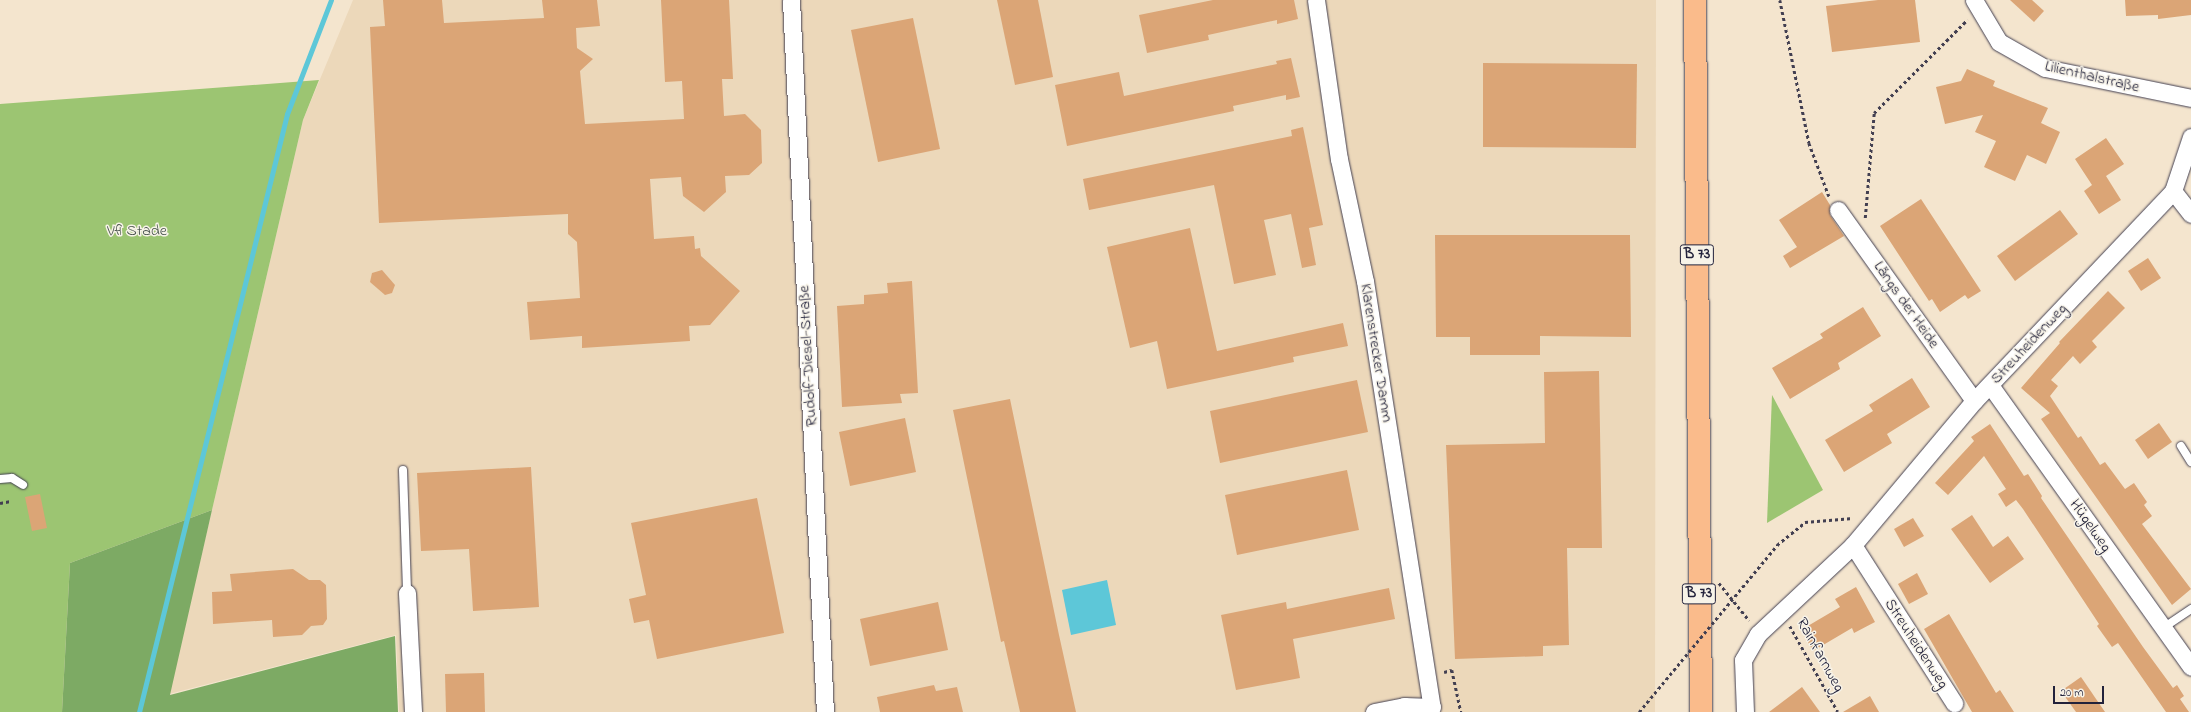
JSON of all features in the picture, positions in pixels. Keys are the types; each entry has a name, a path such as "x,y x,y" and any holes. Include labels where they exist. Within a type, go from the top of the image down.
{"main road":[{"name":"B 73","path":"1695,0 1701,712"},
{"name":"B 73","path":"1697,712 1700,679"}],"street":[{"name":"Rudolf-Diesel-Straße","path":"790,0 825,712"},
{"name":"Klarenstrecker Damm","path":"1316,0 1339,159 1365,281 1435,709"},
{"name":"Lilienthalstraße","path":"1976,4 1999,42 2045,68 2191,98"},
{"name":"Streuheidenweg","path":"1745,712 1743,660 1758,634 1782,609 1853,545 1974,401 2173,191 2191,137"},
{"path":"2173,191 2191,214"},
{"name":"Längs der Heide","path":"1838,210 1974,401"},
{"name":"Hügelweg","path":"1990,385 2191,667"},
{"name":"Streuheidenweg","path":"1853,545 1954,703"},
{"path":"407,593 413,712"},
{"path":"1374,712 1404,706 1435,709"}],"lane":[{"path":"2181,446 2191,462"},
{"path":"403,470 407,593"},
{"path":"0,479 12,478 23,485"},
{"path":"2163,628 2191,609"}],"path":[{"path":"1780,0 1809,144 1824,189 1838,210"},
{"path":"1863,244 1874,113 1976,4"},
{"path":"0,503 11,501"},
{"path":"1639,712 1777,544 1805,522 1877,516"},
{"name":"Rainfarnweg","path":"1782,609 1838,712"},
{"path":"1429,674 1452,670 1461,712"}],"shaded area":[{"path":"353,0 1656,0 1655,712 399,712 396,635 169,694 303,120"}],"green space":[{"name":"Vfl Stade","path":"319,80 303,120 212,510 70,563 62,712 0,712 0,104"},
{"path":"1772,395 1823,490 1767,523"},
{"path":"212,510 170,695 395,636 398,712 62,712 70,563"}],"water":[{"path":"1107,580 1116,625 1071,635 1062,590"}],"building":[{"path":"383,0 442,0 444,23 544,18 542,0 597,0 600,26 576,28 577,48 593,59 580,71 585,124 684,119 682,81 665,82 661,0 729,0 733,79 722,79 724,116 745,114 761,130 762,163 749,175 725,176 726,192 704,212 683,196 681,177 650,179 654,239 694,236 695,249 700,248 701,256 740,291 710,325 689,326 690,341 582,348 582,336 530,340 527,302 580,298 577,242 568,234 568,214 379,223 370,27 385,26"},
{"path":"997,0 1038,0 1053,77 1015,85"},
{"path":"1213,0 1294,0 1298,19 1277,24 1277,20 1208,35 1209,40 1147,53 1139,15"},
{"path":"1878,0 1915,0 1920,42 1832,52 1826,6"},
{"path":"2010,0 2032,0 2044,11 2034,22"},
{"path":"2125,0 2191,0 2191,15 2158,19 2158,15 2126,16"},
{"path":"913,18 940,149 878,162 851,30"},
{"path":"1291,58 1300,97 1286,100 1286,95 1233,106 1234,111 1067,146 1055,85 1119,72 1124,96 1277,64 1276,61"},
{"path":"1483,63 1637,64 1636,148 1483,147"},
{"path":"1967,69 1995,81 1993,86 2048,108 2041,123 2060,132 2046,164 2027,155 2015,181 1984,167 1996,141 1975,132 1983,115 1945,124 1936,87 1961,81"},
{"path":"1303,127 1323,225 1309,228 1316,265 1302,268 1291,214 1264,220 1276,275 1234,284 1214,185 1089,210 1083,179 1292,136 1291,130"},
{"path":"2106,138 2124,164 2106,176 2121,200 2099,214 2084,191 2092,185 2075,159"},
{"path":"1822,192 1830,205 1830,215 1844,236 1790,268 1783,256 1797,247 1779,220"},
{"path":"1921,199 1981,291 1968,299 1965,295 1940,312 1932,299 1929,301 1880,226"},
{"path":"2060,210 2078,234 2015,281 1997,256"},
{"path":"1190,228 1217,351 1343,323 1348,346 1293,357 1294,362 1167,389 1157,341 1130,348 1107,247"},
{"path":"1435,235 1630,235 1631,337 1540,336 1540,355 1470,355 1470,337 1436,337"},
{"path":"2148,258 2161,278 2141,291 2128,271"},
{"path":"382,270 395,285 392,293 385,295 370,282 372,273"},
{"path":"912,281 918,393 900,394 902,403 842,407 837,306 864,304 864,295 888,293 887,283"},
{"path":"2108,291 2125,308 2092,341 2097,347 2080,364 2073,356 2051,380 2058,386 2050,396 2078,438 2081,436 2100,465 2105,462 2125,489 2134,483 2147,502 2144,505 2152,516 2142,524 2191,589 2172,605 2041,419 2050,413 2021,388 2060,343 2059,342"},
{"path":"1863,307 1881,336 1838,363 1840,369 1790,399 1772,368 1823,338 1820,334"},
{"path":"1599,371 1602,548 1567,548 1569,645 1543,646 1543,656 1455,659 1446,445 1545,443 1544,372"},
{"path":"1912,378 1930,407 1887,434 1892,443 1844,472 1825,440 1873,411 1869,405"},
{"path":"1357,380 1368,432 1220,463 1210,411"},
{"path":"1010,399 1076,712 1020,712 1004,641 1001,642 953,410"},
{"path":"905,418 916,472 850,486 839,432"},
{"path":"2159,423 2172,442 2148,459 2135,440"},
{"path":"1990,424 2024,476 2028,474 2042,496 2041,498 2143,647 2173,688 2177,685 2184,696 2180,699 2189,712 2166,712 2118,643 2112,647 2097,626 2099,624 2023,509 2016,500 2006,507 1998,494 2006,489 1984,456 1948,495 1935,483 1974,441 1971,437"},
{"path":"531,467 539,607 473,611 469,549 421,551 417,473"},
{"path":"1347,470 1359,530 1237,555 1225,495"},
{"path":"40,494 47,528 32,531 25,497"},
{"path":"757,498 784,633 657,659 649,620 634,623 629,599 646,595 631,523"},
{"path":"1972,515 1993,547 2008,536 2024,559 1990,583 1951,529"},
{"path":"1913,518 1924,536 1904,547 1894,529"},
{"path":"293,569 309,580 320,580 326,585 327,619 323,625 311,626 302,635 273,637 272,620 213,624 212,592 232,591 230,574"},
{"path":"1917,573 1928,594 1909,604 1898,584"},
{"path":"1856,587 1875,622 1854,633 1852,628 1813,651 1801,630 1840,607 1835,599"},
{"path":"1389,588 1395,619 1293,639 1300,678 1236,690 1221,615 1286,602 1287,609"},
{"path":"938,602 948,650 870,666 860,619"},
{"path":"1949,614 1996,693 2000,690 2014,712 1972,712 1924,629"},
{"path":"484,673 485,712 446,712 445,674"},
{"path":"2081,677 2105,712 2076,712 2061,691"},
{"path":"934,685 936,691 957,687 963,712 880,712 877,697"},
{"path":"1802,687 1820,712 1769,712"},
{"path":"1870,696 1879,712 1843,712"}],"waterway":[{"path":"139,712 287,114 331,0"}]}
